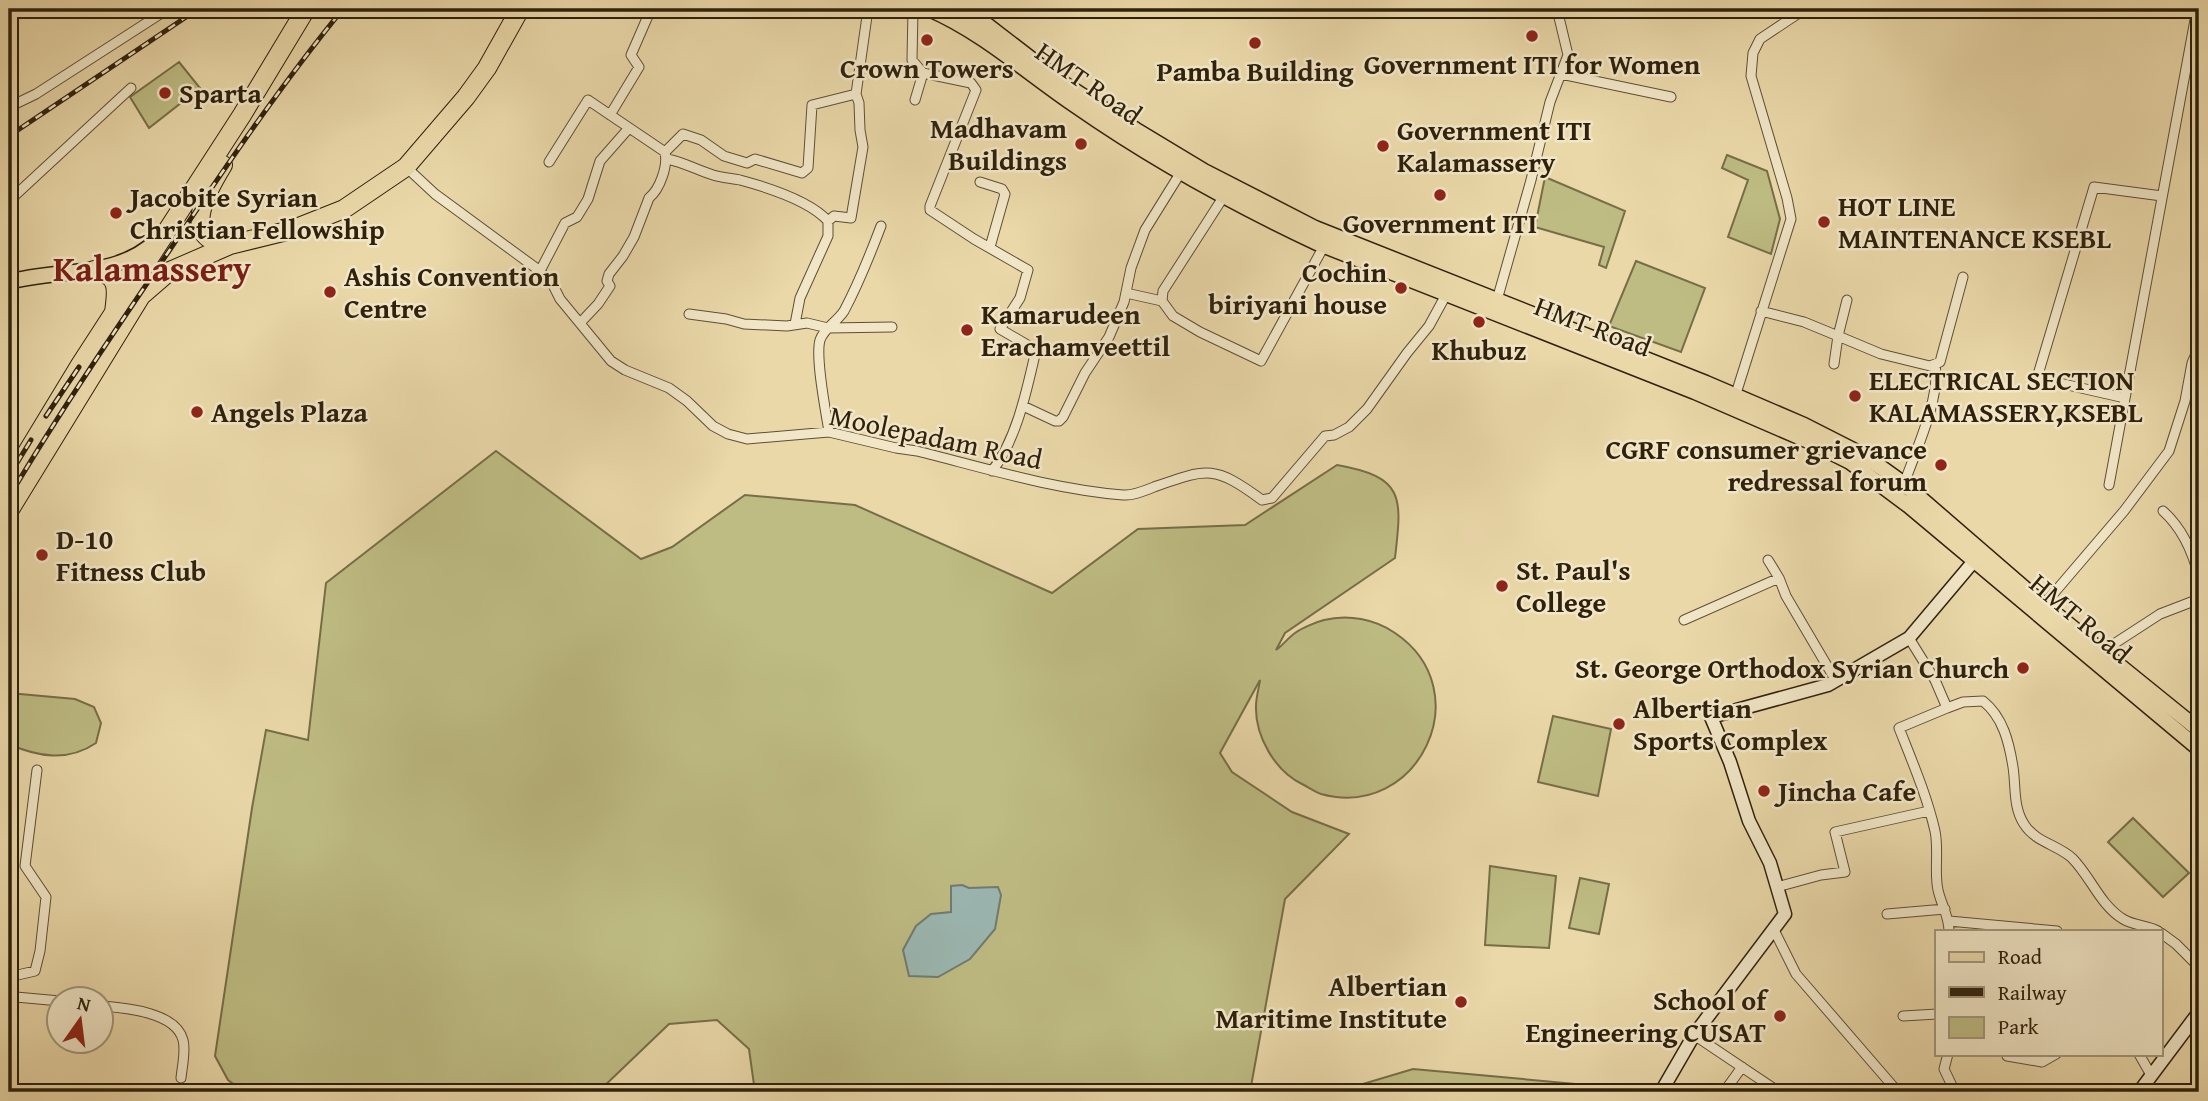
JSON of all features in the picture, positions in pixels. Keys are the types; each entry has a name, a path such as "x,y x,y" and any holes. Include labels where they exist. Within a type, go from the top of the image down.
{"highway":[{"path":"9,482 114,312 242,115 306,9"},
{"path":"230,245 208,239 199,223 200,216 214,179 319,9"},
{"path":"9,510 141,296 170,271 230,245 290,230 344,209 406,167 487,68 520,9"},
{"path":"94,270 110,276 114,282 114,312"}],"main road":[{"name":"HMT Road","path":"929,9 971,30 1076,106 1181,172 1265,218 1324,246 1497,300 1527,319"},
{"name":"HMT Road","path":"960,9 987,25 1088,100 1204,171 1315,228 1447,293 1527,319 1734,402 1835,439 1865,456 1904,484 1978,556 2199,749"},
{"path":"12,279 94,270 139,256 169,229"},
{"name":"HMT Road","path":"1734,402 1850,462 1978,556"},
{"name":"HMT Road","path":"2041,609 2103,651 2199,730"}],"street":[{"path":"9,107 36,94 169,9"},
{"path":"610,114 639,67 631,55 651,9"},
{"path":"828,221 834,216 851,218 863,147 856,94 868,9"},
{"path":"912,9 912,60 923,73 971,83 976,90 930,210 1028,270 1020,298 1000,329 1036,350 1030,385 1002,456 992,471"},
{"path":"1497,300 1550,102 1568,55 1557,9"},
{"path":"1734,402 1791,219 1751,76 1753,53 1760,40 1805,9"},
{"path":"2109,485 2197,9"},
{"path":"915,100 923,73"},
{"path":"1561,74 1671,97"},
{"path":"9,201 131,88"},
{"path":"581,322 610,286 607,281 609,274 628,248 649,198 654,193 666,156 683,135 701,140 724,156 747,163 755,159 802,173 808,168 812,105 856,94"},
{"path":"549,162 588,100 666,156 715,176 737,179 774,191 820,211 828,221 828,236 800,299 795,324"},
{"path":"540,271 565,223 577,217 588,199 600,161 629,128"},
{"name":"Moolepadam Road","path":"406,167 435,194 540,271 611,361 625,370 669,388 713,426 728,434 747,439 829,432 1052,485 1127,496 1183,477 1207,472 1224,475 1262,500 1272,498 1325,436 1334,435 1349,427 1367,410 1429,326 1447,293"},
{"path":"1023,405 1055,421 1063,417 1085,373 1108,337 1124,302 1131,268 1145,230 1181,172"},
{"path":"980,182 1002,189 1005,194 990,247"},
{"path":"2125,398 2038,379 2094,187 2162,196"},
{"path":"1162,302 1163,291 1224,196"},
{"path":"829,432 821,372 821,339 841,314 856,286 881,226"},
{"path":"1126,293 1162,302 1173,317 1261,361 1324,246"},
{"path":"1761,312 1804,322 1881,354 1930,366 1936,365 1940,362 1963,277"},
{"path":"1834,363 1847,300"},
{"path":"689,314 744,324 807,323 828,328 892,327"},
{"path":"2041,609 2124,511 2169,451 2185,401 2192,363 2199,348"},
{"path":"1904,484 1933,402 1937,383 1936,365"},
{"path":"2163,511 2174,521 2194,559 2199,577"},
{"path":"1661,1092 1695,1035 1785,914 1770,863 1749,821 1730,762 1711,716 1836,681 1909,638 1978,556"},
{"path":"1768,560 1836,681"},
{"path":"1684,620 1780,578"},
{"path":"2103,651 2160,614 2199,599"},
{"path":"1909,638 1935,680 1947,708"},
{"path":"1949,930 1949,921 1937,888 1935,832 1917,772 1899,728 1963,702 1983,701 1995,710 2005,732 2013,767 2015,803 2024,825 2036,837 2072,858 2107,906 2124,920 2154,930"},
{"path":"9,977 34,971 40,951 46,897 25,866 37,770"},
{"path":"1777,887 1821,875 1845,872 1835,832 1929,811"},
{"path":"1887,914 1945,909"},
{"path":"1949,921 2046,930"},
{"path":"1773,930 1796,974 1898,1092"},
{"path":"2162,934 2199,967"},
{"path":"9,1002 16,997 46,1000"},
{"path":"116,1007 167,1020 177,1028 184,1041 181,1078"},
{"path":"2139,1092 2199,1012"},
{"path":"1903,1016 1935,1014"},
{"path":"1695,1035 1779,1092"},
{"path":"1947,1056 1944,1069 1955,1092"},
{"path":"2007,1056 2042,1062 2052,1056"},
{"path":"2140,1056 2151,1075"},
{"path":"1724,1092 1742,1067"},
{"path":"9,1086 19,1092"}],"green space":[{"name":"Sparta","path":"179,62 200,88 149,128 130,97"},
{"path":"1727,155 1767,171 1780,219 1771,254 1728,237 1748,180 1722,168"},
{"path":"1545,177 1625,211 1606,268 1599,265 1604,247 1535,227"},
{"path":"1636,261 1705,288 1681,352 1609,326"},
{"path":"496,451 641,559 672,547 745,495 855,505 1052,593 1138,529 1245,525 1337,465 1376,476 1387,484 1398,505 1395,558 1285,633 1276,650 1301,629 1333,618 1370,621 1395,633 1420,658 1433,686 1435,717 1427,745 1410,770 1386,788 1356,797 1321,794 1283,771 1268,751 1257,717 1256,703 1260,680 1220,753 1232,772 1292,812 1349,834 1285,899 1250,1092 755,1092 749,1049 717,1020 669,1024 598,1092 244,1092 228,1080 215,1056 266,730 308,740 326,583"},
{"path":"9,693 75,699 94,707 101,723 96,743 75,753 53,756 9,744"},
{"path":"1553,716 1611,729 1598,796 1538,782"},
{"path":"2133,818 2189,873 2163,897 2108,842"},
{"path":"1490,866 1556,876 1549,948 1485,945"},
{"path":"1580,878 1609,884 1599,934 1569,928"},
{"path":"1413,1069 1642,1090 1336,1092"}],"water":[{"path":"962,885 969,888 998,887 1001,895 995,929 970,959 938,977 909,976 903,950 916,926 931,914 951,912 951,886"}],"railway":[{"path":"9,136 198,9"},
{"path":"9,497 87,373 211,189 275,98 343,9"},
{"path":"46,416 79,367"},
{"path":"9,476 31,440"}],"place":[{"name":"Government ITI for Women","path":"1532,36"},
{"name":"Crown Towers","path":"927,40"},
{"name":"Pamba Building","path":"1255,43"},
{"name":"Sparta","path":"165,93"},
{"name":"Madhavam Buildings","path":"1081,144"},
{"name":"Government ITI Kalamassery","path":"1383,146"},
{"name":"Government ITI","path":"1440,195"},
{"name":"Jacobite Syrian Christian Fellowship","path":"116,213"},
{"name":"HOT LINE MAINTENANCE KSEBL","path":"1824,222"},
{"name":"Cochin biriyani house","path":"1401,288"},
{"name":"Ashis Convention Centre","path":"330,292"},
{"name":"Khubuz","path":"1479,322"},
{"name":"Kamarudeen Erachamveettil","path":"967,330"},
{"name":"ELECTRICAL SECTION KALAMASSERY,KSEBL","path":"1855,396"},
{"name":"Angels Plaza","path":"197,412"},
{"name":"CGRF consumer grievance redressal forum","path":"1941,465"},
{"name":"D-10 Fitness Club","path":"42,555"},
{"name":"St. Paul's College","path":"1502,586"},
{"name":"St. George Orthodox Syrian Church","path":"2023,668"},
{"name":"Albertian Sports Complex","path":"1619,724"},
{"name":"Jincha Cafe","path":"1764,791"},
{"name":"Albertian Maritime Institute","path":"1461,1002"},
{"name":"School of Engineering CUSAT","path":"1780,1016"}],"district":[{"name":"Kalamassery","path":"152,269"}]}
